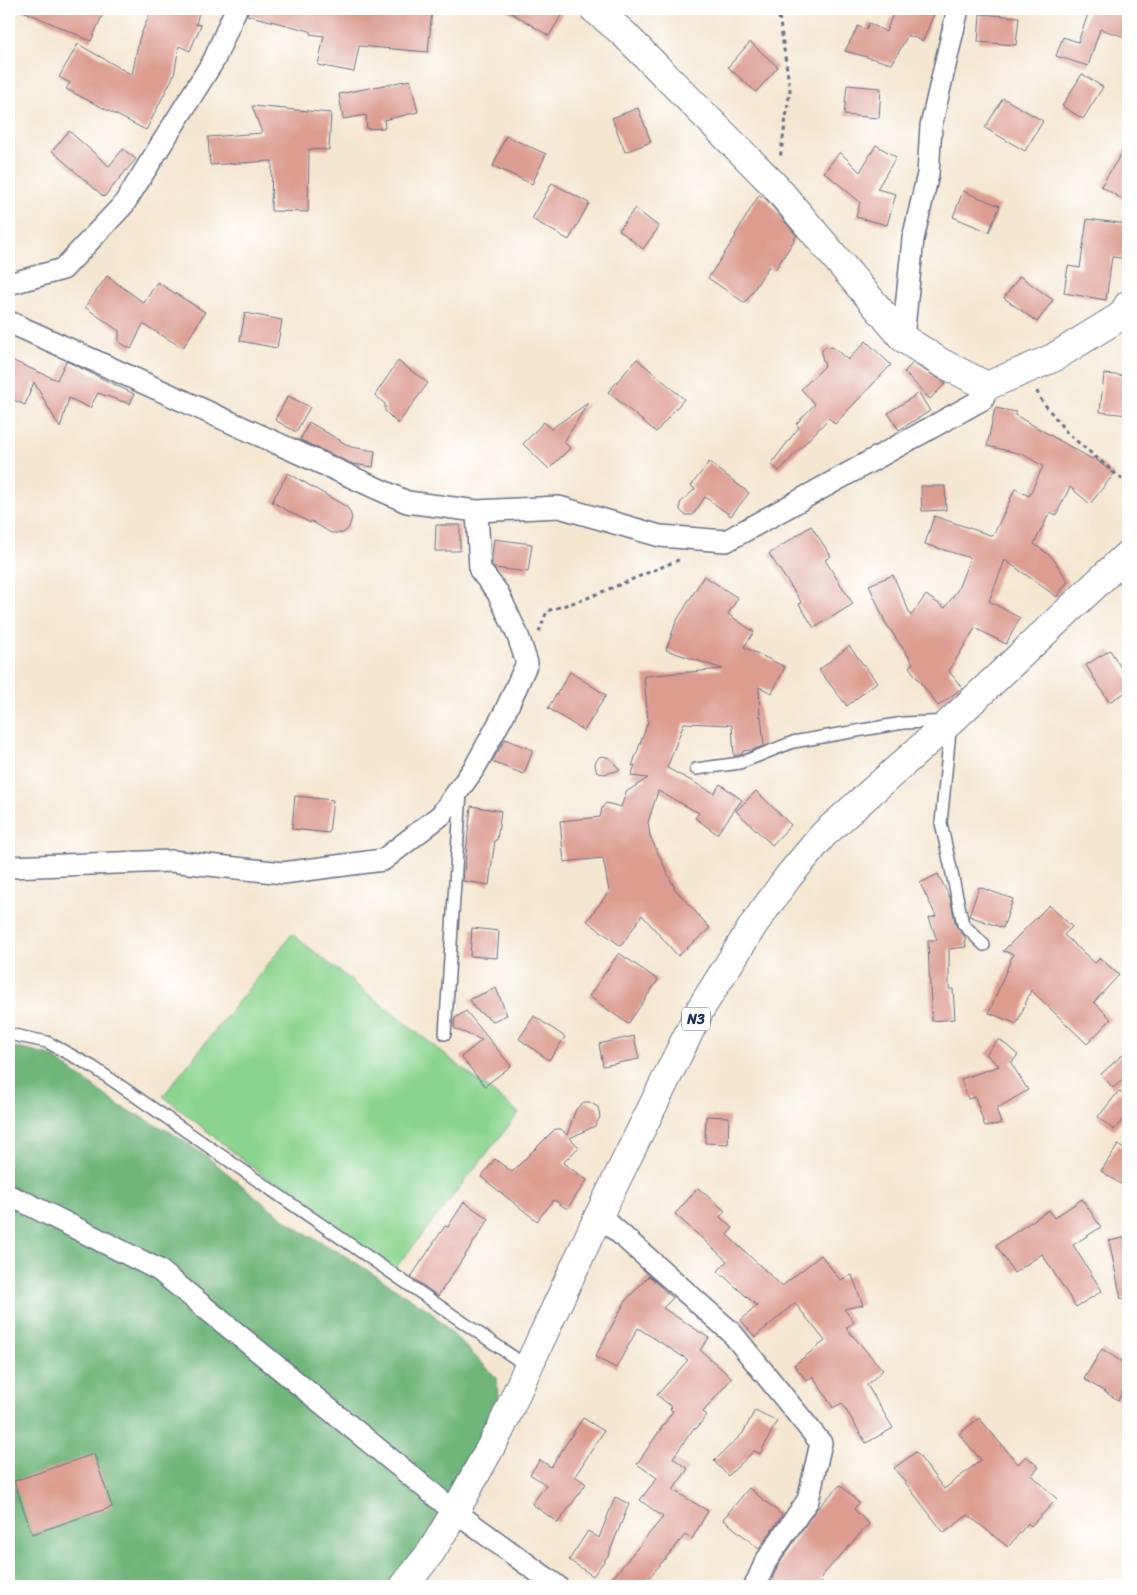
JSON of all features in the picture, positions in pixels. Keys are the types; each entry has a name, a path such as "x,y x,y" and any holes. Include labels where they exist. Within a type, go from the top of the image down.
{"main road":[{"path":"594,9 622,32 776,187 904,338 940,362 988,386 1053,358 1120,316 1128,306"},
{"name":"N3","path":"404,1586 430,1552 455,1512 501,1428 599,1215 701,1008 754,924 788,877 824,834 951,721 1128,554"}],"street":[{"path":"9,284 63,269 124,204 214,60 236,9"},
{"path":"904,338 913,240 928,174 931,126 958,9"},
{"path":"9,322 407,502 477,510 559,506 660,536 726,541 983,399 988,386"},
{"path":"9,867 171,861 283,873 383,860 441,815 476,767 505,712 527,663 518,636 498,593 480,570 477,510"},
{"path":"9,1196 159,1270 455,1512 557,1586"},
{"path":"599,1215 731,1332 820,1443 808,1500 766,1561 755,1586"}],"lane":[{"path":"696,769 740,763 793,742 903,723 951,721 941,823 963,924 984,945"},
{"path":"445,1034 461,787"},
{"path":"9,1034 47,1042 93,1067 528,1367"}],"path":[{"path":"776,187 790,90 778,9"},
{"path":"1031,368 1039,397 1067,433 1128,484"},
{"path":"527,663 547,611 585,599 682,559"}],"green space":[{"path":"292,934 519,1113 389,1276 163,1096"},
{"path":"9,1046 51,1056 120,1106 172,1133 210,1159 267,1206 304,1233 344,1255 430,1311 497,1378 499,1426 397,1586 9,1586"}],"building":[{"path":"19,9 105,9 91,41"},
{"path":"152,9 200,9 196,24 201,25 190,51 179,46 174,75 146,130 66,89 70,83 59,77 78,44 132,75 139,39"},
{"path":"248,9 432,10 428,52 359,46 354,72 318,65 324,36 310,34 310,31 247,15"},
{"path":"505,9 565,9 549,36"},
{"path":"895,9 936,9 923,41 908,35 892,64 845,51 858,26 866,30 869,23 886,32"},
{"path":"1090,9 1128,9 1128,38 1100,29 1088,66 1056,56 1063,37 1078,42"},
{"path":"980,14 1019,17 1016,45 978,42"},
{"path":"750,42 778,67 756,92 728,67"},
{"path":"1082,74 1103,87 1083,119 1062,106"},
{"path":"410,80 418,112 384,120 385,128 367,129 366,115 343,119 339,94"},
{"path":"847,85 881,88 879,118 844,115"},
{"path":"1003,98 1043,121 1025,151 985,128"},
{"path":"252,106 331,113 329,150 309,149 308,212 271,211 272,161 210,165 208,137 262,133"},
{"path":"638,108 651,142 625,152 612,118"},
{"path":"69,131 109,166 123,149 136,159 104,197 52,151"},
{"path":"506,136 546,154 532,184 493,166"},
{"path":"1128,143 1128,203 1101,186"},
{"path":"876,145 896,157 877,189 896,194 887,225 856,217 860,202 824,172 840,152 860,172"},
{"path":"552,183 589,203 569,240 532,219"},
{"path":"963,191 1000,206 989,232 953,217"},
{"path":"759,195 766,199 797,236 775,270 769,266 745,303 708,278 736,236"},
{"path":"635,208 659,227 643,249 619,230"},
{"path":"1087,219 1127,224 1122,258 1112,257 1106,300 1064,293 1068,266 1080,268"},
{"path":"107,276 144,303 157,282 205,312 183,348 143,324 131,349 119,342 119,331 85,307"},
{"path":"1020,276 1053,300 1037,322 1004,298"},
{"path":"245,313 282,320 277,348 240,341"},
{"path":"866,341 891,365 835,424 829,418 779,471 771,464 799,427 796,424 815,404 801,389 825,366 822,350 826,346 834,348 848,360"},
{"path":"9,359 57,380 66,361 134,394 130,404 98,393 90,408 69,398 60,428 34,382 25,405 9,398"},
{"path":"637,359 684,399 656,432 608,392"},
{"path":"398,361 428,383 398,424 385,411 385,404 375,395"},
{"path":"913,363 946,383 930,399 904,372"},
{"path":"1104,374 1128,376 1128,415 1100,412"},
{"path":"919,393 930,411 899,430 888,413"},
{"path":"288,396 310,407 296,432 275,420"},
{"path":"588,403 564,442 570,448 549,469 523,444 544,422 551,429"},
{"path":"995,408 1016,412 1015,415 1092,459 1093,457 1114,474 1090,504 1070,487 1056,515 1050,512 1034,544 1052,557 1068,581 1057,597 1005,560 989,601 1020,618 1006,644 975,628 949,671 962,688 938,706 909,667 913,663 885,622 869,585 893,575 911,616 926,595 945,608 958,589 970,558 925,544 934,516 993,536 1015,489 1029,496 1043,466 1022,454 987,446"},
{"path":"309,422 351,447 375,451 373,467 353,464 300,440"},
{"path":"709,462 749,493 731,516 705,497 693,515 685,515 680,510 680,503 695,489 691,486"},
{"path":"288,473 347,507 352,518 348,529 343,533 331,533 272,502"},
{"path":"921,486 945,486 946,510 922,511"},
{"path":"436,525 460,525 460,551 435,551"},
{"path":"811,526 831,556 825,560 853,604 814,628 799,604 802,603 769,554"},
{"path":"494,539 532,544 528,572 494,568 492,565 492,555"},
{"path":"704,576 738,598 728,614 754,632 744,647 785,667 772,693 759,687 760,717 764,746 743,751 742,754 734,756 732,725 684,723 667,768 714,793 720,784 742,800 717,834 695,818 699,813 658,791 648,822 650,836 675,889 710,928 678,956 642,915 621,946 587,921 609,891 603,858 564,862 560,821 600,817 602,808 606,803 621,807 626,792 648,778 631,776 635,765 632,766 648,722 644,676 723,669 666,650 676,622"},
{"path":"849,646 877,682 847,706 819,670"},
{"path":"1110,650 1128,679 1128,691 1109,702 1086,665"},
{"path":"570,672 606,695 584,731 548,708"},
{"path":"505,739 533,750 524,774 492,762"},
{"path":"599,757 610,758 620,770 605,774 598,773 595,763"},
{"path":"756,791 791,825 772,845 736,811"},
{"path":"295,796 333,800 329,833 292,829"},
{"path":"471,806 501,811 489,885 463,881"},
{"path":"938,874 950,898 956,926 965,937 966,947 949,949 949,989 953,989 955,1019 932,1021 928,940 937,940 929,918 936,916 920,883"},
{"path":"979,887 1013,899 1003,928 969,916"},
{"path":"1049,905 1072,927 1064,935 1095,963 1100,958 1119,975 1094,1002 1111,1019 1087,1044 1031,990 1017,1024 989,1013 1013,954 1003,951"},
{"path":"472,928 499,931 497,958 470,956"},
{"path":"619,953 658,980 628,1024 589,996"},
{"path":"496,988 507,1015 493,1021 475,1009 470,999"},
{"path":"466,1011 511,1066 485,1086 461,1057 482,1040 455,1029 455,1018"},
{"path":"534,1016 565,1037 549,1060 519,1039"},
{"path":"634,1036 639,1059 603,1066 599,1044"},
{"path":"999,1039 1018,1055 1011,1063 1028,1090 996,1109 1001,1123 985,1127 975,1097 968,1099 961,1079 999,1066 986,1054"},
{"path":"1128,1050 1128,1075 1113,1088 1101,1074"},
{"path":"1119,1091 1128,1098 1128,1113 1114,1130 1098,1117"},
{"path":"584,1102 589,1102 598,1107 600,1117 595,1126 570,1138 579,1147 563,1163 587,1180 567,1209 554,1200 537,1221 481,1177 495,1159 512,1172 555,1129 561,1129 567,1135 576,1109"},
{"path":"706,1116 729,1117 728,1144 705,1143"},
{"path":"1118,1145 1128,1152 1128,1189 1101,1171"},
{"path":"698,1188 725,1211 720,1217 733,1228 727,1235 782,1286 821,1255 840,1280 852,1275 863,1305 844,1309 854,1322 846,1328 883,1370 867,1385 893,1428 866,1443 842,1403 833,1408 813,1376 807,1381 794,1365 825,1341 795,1303 755,1337 741,1320 757,1306 718,1271 727,1261 675,1214"},
{"path":"1082,1199 1101,1227 1073,1245 1102,1291 1076,1307 1042,1254 1014,1273 996,1245 1049,1210 1054,1218"},
{"path":"464,1202 489,1219 438,1296 411,1277 445,1226 448,1227"},
{"path":"1128,1237 1128,1298 1121,1299 1109,1241"},
{"path":"649,1276 673,1298 663,1308 709,1338 700,1350 732,1378 703,1412 707,1415 696,1429 694,1428 673,1458 688,1469 673,1490 708,1511 692,1539 685,1535 642,1586 606,1586 663,1517 640,1500 657,1478 637,1464 673,1411 670,1409 672,1407 657,1395 688,1360 638,1328 616,1368 595,1357 626,1300"},
{"path":"1102,1349 1128,1366 1128,1382 1118,1400 1084,1379"},
{"path":"755,1410 777,1421 760,1454 754,1451 728,1476 714,1461 743,1433"},
{"path":"583,1418 604,1431 575,1476 586,1484 558,1523 532,1504 546,1485 530,1474 540,1460 551,1467"},
{"path":"979,1418 1018,1464 1026,1456 1039,1467 1032,1475 1057,1499 1031,1526 1028,1523 1008,1547 968,1515 944,1533 894,1468 916,1452 944,1489 981,1460 959,1434"},
{"path":"94,1454 112,1507 32,1534 14,1481"},
{"path":"840,1485 859,1503 854,1509 869,1524 821,1577 822,1586 769,1586 777,1567 815,1511"},
{"path":"749,1488 782,1515 759,1549 723,1519"},
{"path":"615,1497 629,1504 608,1556 593,1576 569,1560 588,1531 599,1538"}]}
